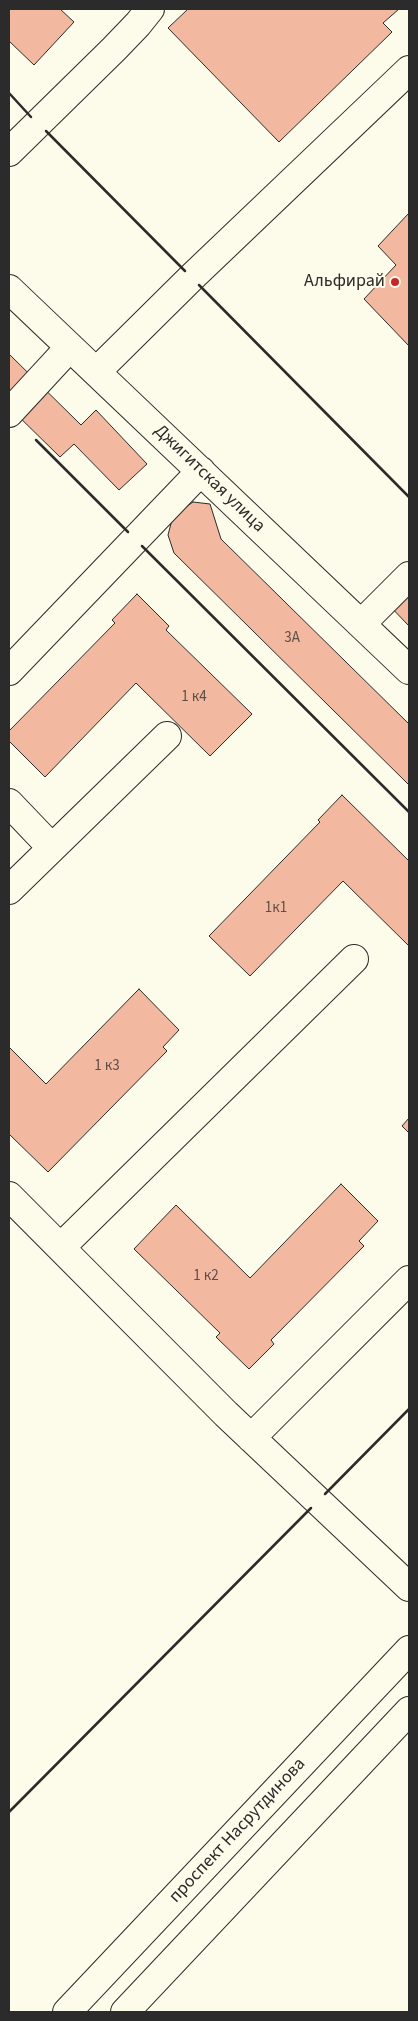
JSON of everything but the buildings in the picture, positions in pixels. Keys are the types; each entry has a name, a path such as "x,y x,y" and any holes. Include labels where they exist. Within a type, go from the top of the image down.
{"main road":[{"path":"9,152 114,49 150,9"},
{"path":"96,372 192,277 409,70"},
{"name":"Джигитская улица","path":"9,289 409,670"},
{"path":"9,412 70,347"},
{"path":"9,671 201,471"},
{"path":"361,624 409,576"},
{"path":"9,890 167,736"},
{"path":"9,803 52,848"},
{"path":"60,1247 354,959"},
{"path":"9,1196 251,1438 409,1587"},
{"path":"251,1438 409,1280"},
{"name":"проспект Насрутдинова","path":"67,2012 409,1650"},
{"path":"125,2012 409,1711"}],"wall":[{"path":"9,93 31,117"},
{"path":"46,131 185,271"},
{"path":"199,285 409,497"},
{"path":"36,440 128,532"},
{"path":"142,546 409,812"},
{"path":"325,1494 409,1409"},
{"path":"9,1812 311,1508"}],"place":[{"name":"Альфирай","path":"395,282"}]}
